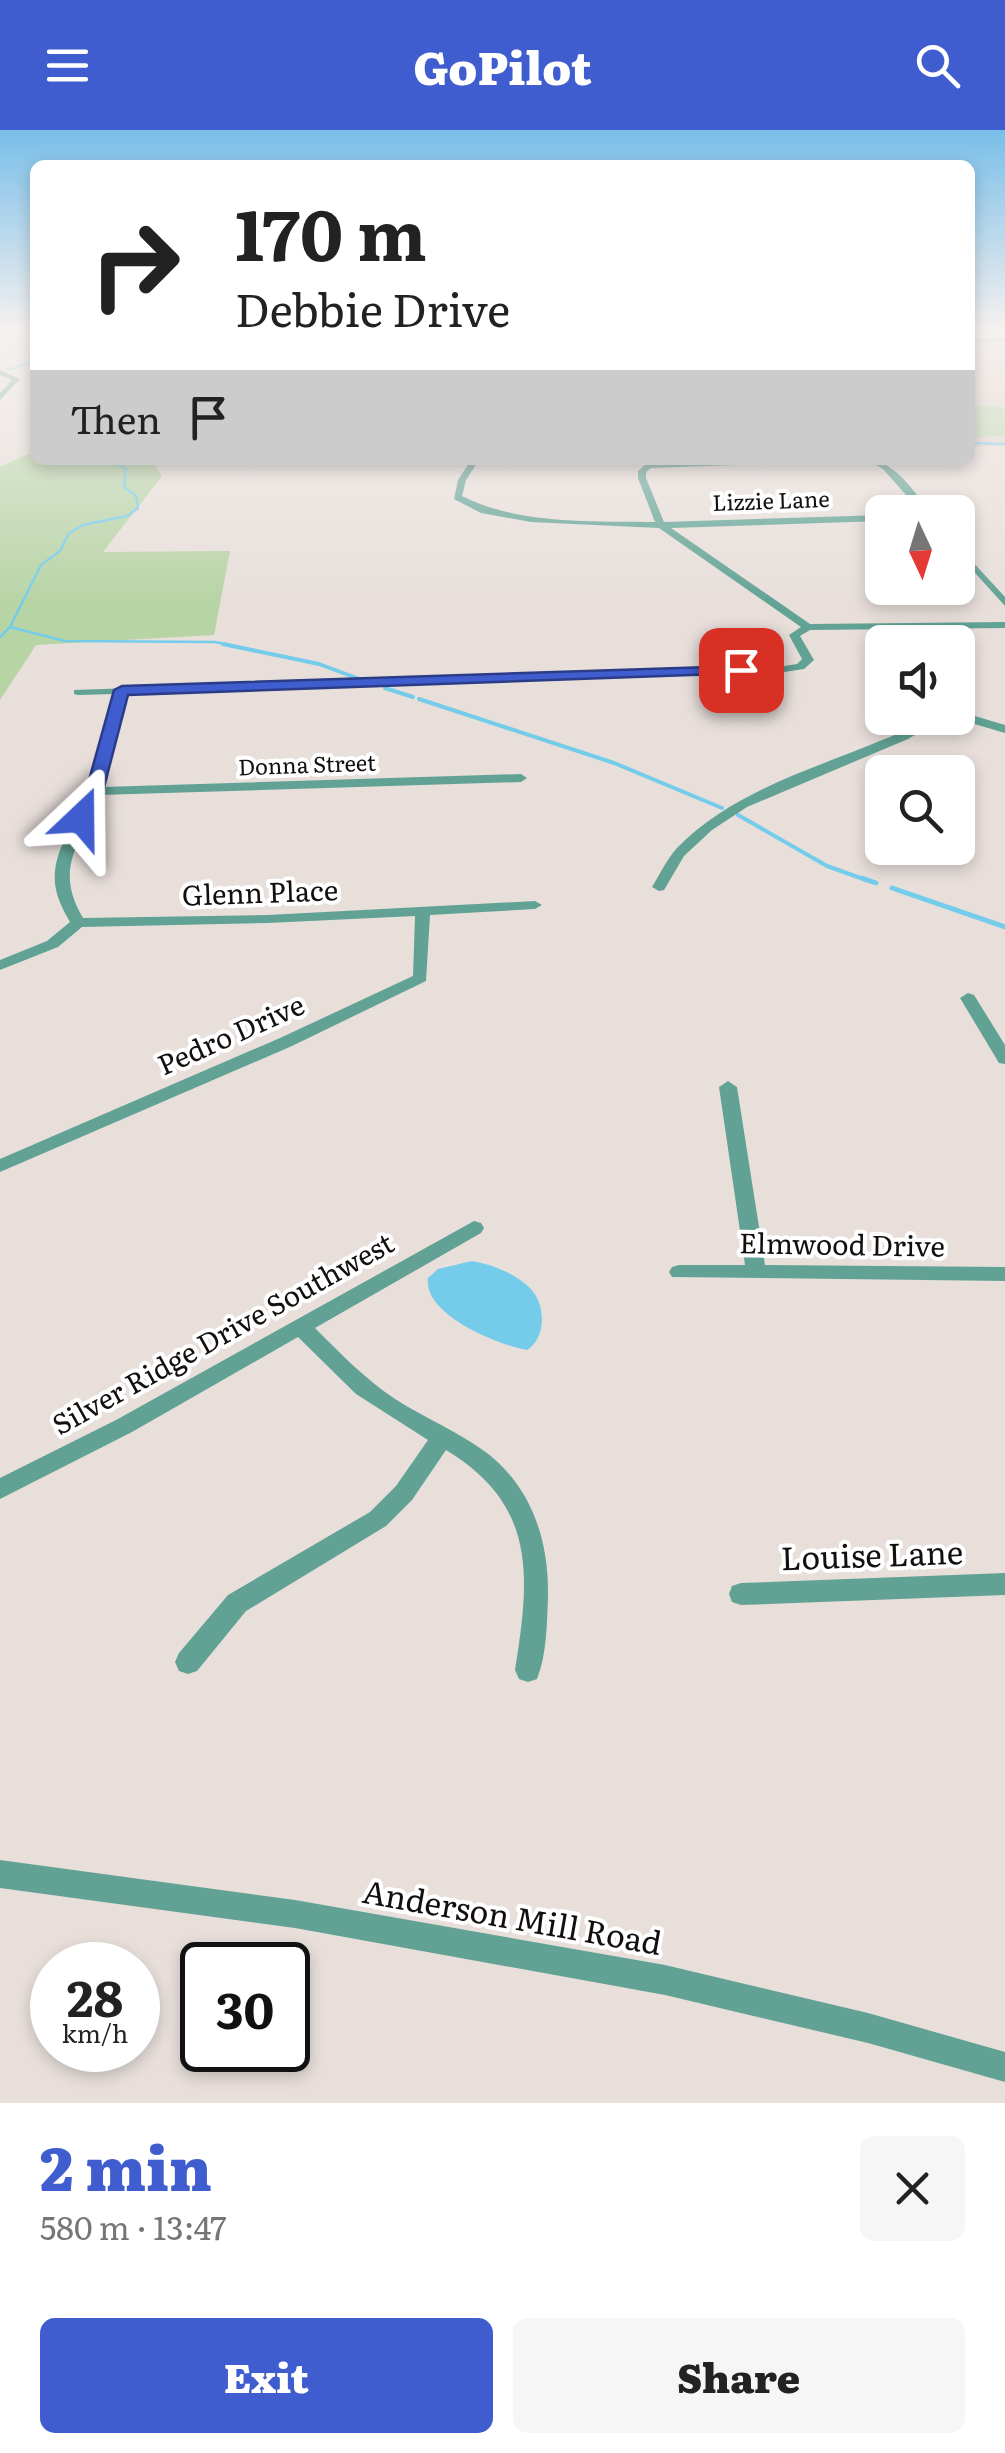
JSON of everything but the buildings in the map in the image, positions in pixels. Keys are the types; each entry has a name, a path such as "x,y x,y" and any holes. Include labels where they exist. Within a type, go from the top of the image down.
{"street":[{"name":"Lizzie Lane","path":"472,465 457,498 469,508 596,525 865,518"},
{"path":"677,465 648,466 642,471 660,524 808,627"},
{"path":"882,465 911,495"},
{"path":"975,569 1005,603"},
{"path":"975,625 1005,625"},
{"path":"78,692 784,670 806,664 808,657 794,634 808,627 865,627"},
{"path":"0,965 46,948 68,936 78,923 60,887 62,861 95,791 122,690"},
{"path":"975,720 1005,728"},
{"path":"659,887 675,855 722,815 900,735"},
{"name":"Donna Street","path":"95,791 521,778"},
{"name":"Glenn Place","path":"78,923 268,919 535,904"},
{"name":"Pedro Drive","path":"0,1166 286,1042 421,978 424,910"},
{"path":"968,998 1005,1059"},
{"path":"728,1086 756,1271"},
{"name":"Silver Ridge Drive Southwest","path":"0,1490 124,1426 474,1228"},
{"name":"Elmwood Drive","path":"679,1272 1005,1274"},
{"path":"300,1326 370,1393 482,1462 518,1502 533,1540 538,1614 528,1670"},
{"path":"188,1662 237,1604 378,1519 404,1492 442,1438"},
{"name":"Louise Lane","path":"741,1594 1005,1584"},
{"name":"Anderson Mill Road","path":"0,1874 295,1914 665,1980 868,2028 1005,2067"}],"shaded area":[{"path":"975,419 1005,419 1005,446 975,447"}],"green space":[{"path":"975,419 1005,419 1005,436 977,437"},
{"path":"30,453 30,465 155,465 162,476 103,552 230,551 214,635 36,645 0,700 0,467"}],"water":[{"path":"472,1261 509,1273 535,1294 541,1311 541,1329 527,1350 482,1335 449,1316 437,1304 428,1278 438,1269"}],"waterway":[{"path":"975,443 1005,444"},
{"path":"10,627 41,565 60,551 69,533 83,525 127,516 138,508 136,496 124,487 126,469 118,465"},
{"path":"0,637 10,627"},
{"path":"10,627 65,641 215,642 235,646"},
{"path":"223,644 319,664 362,680"},
{"path":"385,688 413,697"},
{"path":"419,699 614,763 722,808"},
{"path":"738,815 827,866 869,881"},
{"path":"862,878 876,883"},
{"path":"892,888 1005,927"}],"route":[{"path":"81,818 95,791 122,690 741,670"}]}
